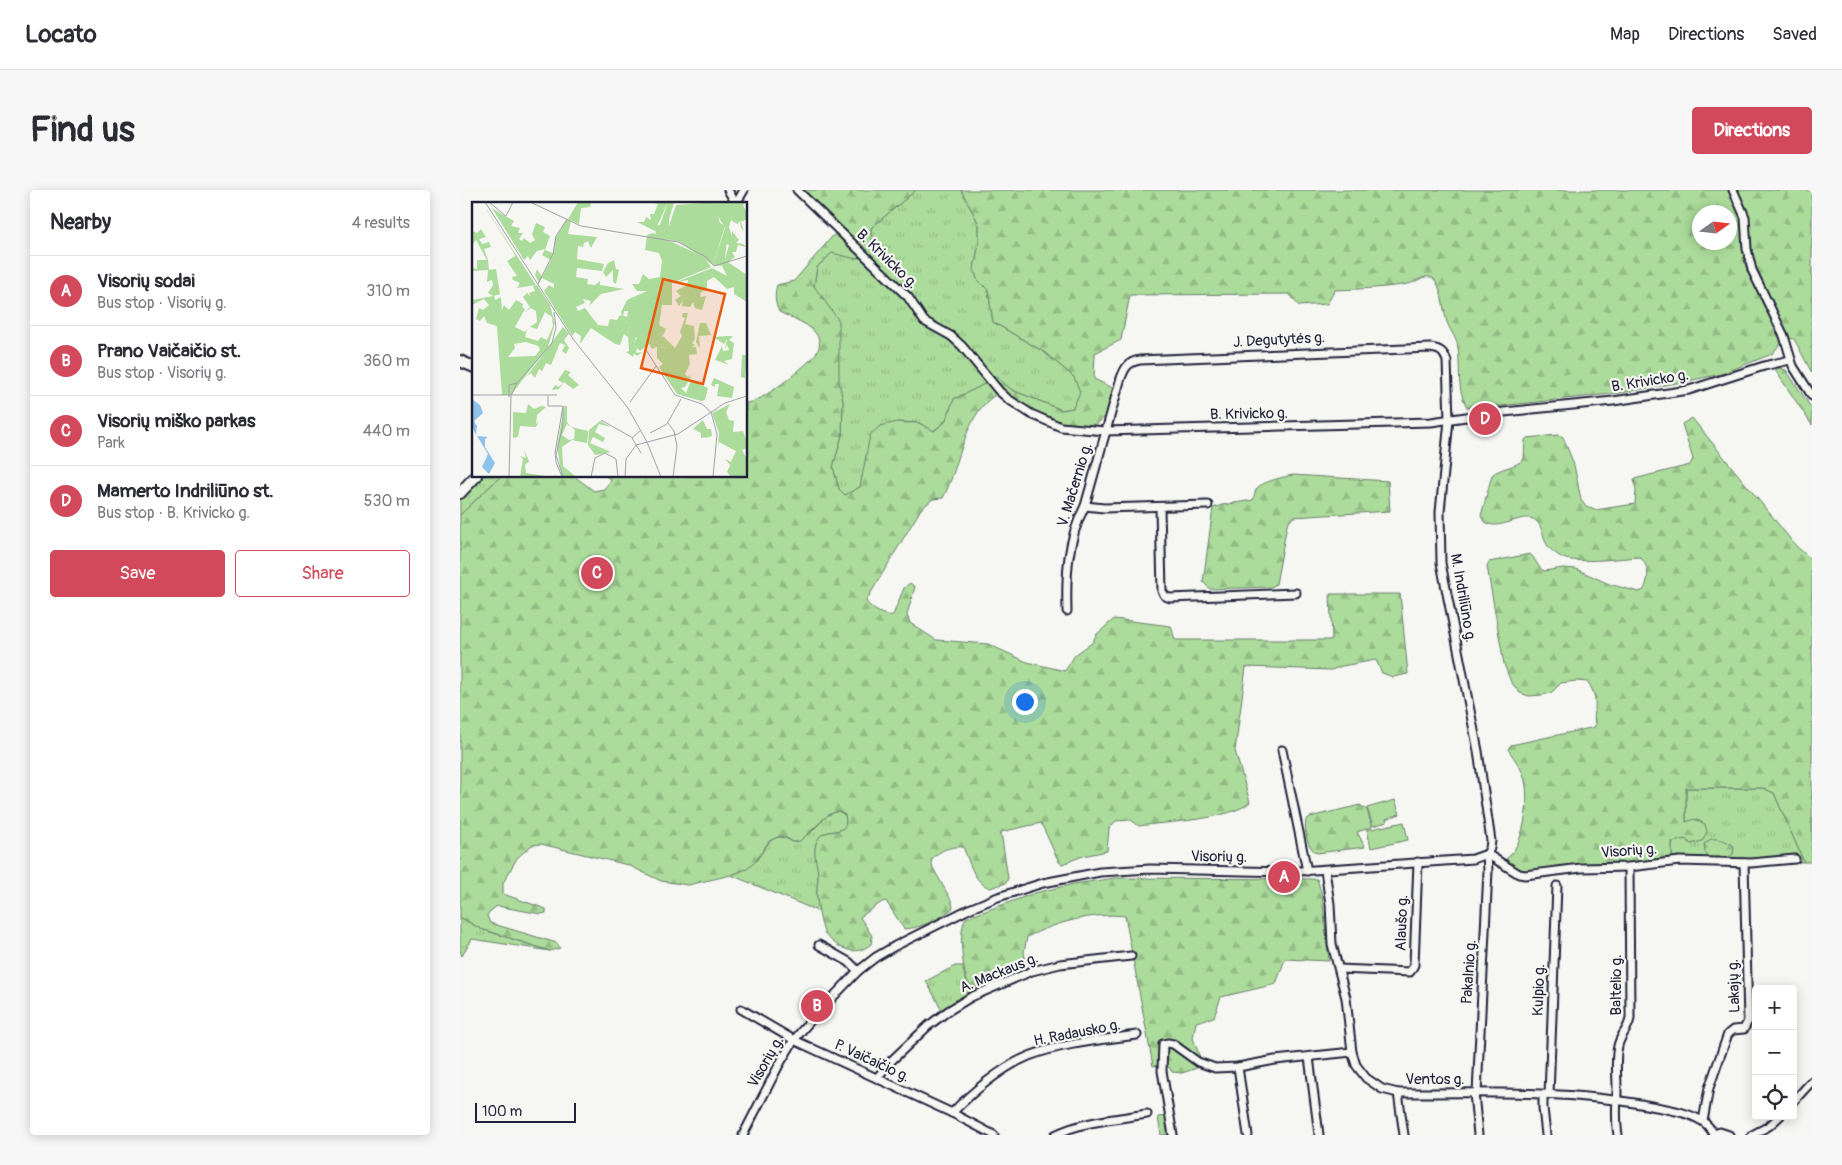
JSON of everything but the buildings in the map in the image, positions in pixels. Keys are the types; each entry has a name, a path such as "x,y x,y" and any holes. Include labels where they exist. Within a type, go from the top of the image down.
{"main road":[{"path":"460,361 472,367"},
{"path":"460,493 474,478"}],"street":[{"path":"728,190 735,202"},
{"path":"737,202 744,190"},
{"name":"B. Krivicko g.","path":"797,190 908,297 924,321 951,336 962,346 999,391 1031,414 1061,427 1105,431 1384,424 1449,420 1689,390 1764,366 1790,360"},
{"path":"1733,190 1745,216 1747,248 1752,270 1784,336 1790,360 1812,396"},
{"name":"J. Degutytės g.","path":"1124,368 1130,363 1140,360 1386,349 1437,349"},
{"name":"M. Indriliūno g.","path":"1437,349 1445,355 1447,361 1449,420 1440,512 1442,563 1478,751 1491,841 1487,854"},
{"name":"V. Mačernio g.","path":"1067,611 1066,582 1070,549 1080,515 1085,506 1124,368"},
{"path":"1085,506 1104,508 1208,505"},
{"path":"1160,506 1162,591 1165,596 1170,598 1296,593"},
{"path":"1282,750 1307,871"},
{"name":"Visorių g.","path":"743,1135 794,1040 810,1020 858,971 876,957 895,946 969,909 1014,892 1074,876 1100,872 1150,869 1307,871 1473,859 1487,854 1519,874 1525,875 1581,868 1629,867 1680,862 1744,863 1795,860"},
{"name":"Pakalnio g.","path":"1478,1135 1475,1093 1488,870 1487,854"},
{"name":"Alaušo g.","path":"1339,969 1410,972 1414,965 1418,862"},
{"name":"Lakajų g.","path":"1703,1121 1709,1088 1728,1034 1733,1030 1744,1029 1748,1021 1744,863"},
{"name":"Baltelio g.","path":"1618,1135 1616,1124 1617,1050 1621,1038 1628,1028 1630,1018 1629,867"},
{"name":"Ventos g.","path":"1325,870 1330,904 1332,944 1346,998 1352,1052 1359,1069 1366,1078 1382,1089 1398,1093 1546,1095 1617,1100 1669,1109 1703,1121"},
{"name":"Kulpio g.","path":"1546,1135 1543,1108 1546,1095 1557,886"},
{"path":"819,945 849,962 858,971"},
{"name":"A. Mackaus g.","path":"877,1078 890,1062 928,1026 948,1010 970,997 1042,969 1060,964 1130,956"},
{"name":"P. Vaičaičio g.","path":"741,1009 794,1040 952,1113 994,1135"},
{"name":"H. Radausko g.","path":"952,1113 982,1086 1028,1057 1065,1046 1137,1035"},
{"path":"1173,1135 1162,1071 1163,1044 1168,1042 1173,1044 1206,1066 1215,1068 1238,1067 1275,1060 1352,1052"},
{"path":"1309,1057 1319,1135"},
{"path":"1238,1067 1248,1135"},
{"path":"1797,1098 1812,1081"},
{"path":"1398,1093 1404,1135"},
{"path":"1055,1135 1092,1123 1147,1114"},
{"path":"1752,1135 1769,1126 1776,1120"},
{"path":"1703,1121 1713,1134 1720,1132 1729,1135"}],"green space":[{"path":"802,190 916,190 871,228 872,245 856,259 832,253 817,267 814,286 839,321 839,382 843,401 842,435 833,467 839,489 845,495 860,487 870,435 880,426 897,422 919,423 934,431 945,422 954,399 979,387 995,376 1012,390 1062,410 1073,408 1080,392 1074,377 1044,352 993,322 988,290 977,279 974,269 979,243 979,224 961,190 1812,190 1812,373 1794,339 1788,338 1772,354 1721,374 1620,393 1472,409 1467,407 1463,399 1457,343 1447,322 1440,289 1434,279 1430,277 1399,285 1335,290 1327,304 1299,306 1289,294 1130,295 1121,340 1095,353 1094,379 1113,388 1106,416 1094,426 1080,426 1045,417 1003,391 990,399 972,423 943,498 933,499 921,509 866,601 878,612 893,615 904,588 910,583 915,587 907,614 910,623 936,640 988,644 1027,662 1065,671 1075,655 1093,642 1096,635 1114,619 1171,626 1175,640 1332,640 1330,594 1400,594 1408,674 1393,677 1382,673 1376,660 1342,666 1331,670 1246,667 1235,751 1250,802 1228,813 1197,819 1139,826 1131,820 1116,821 1109,828 1107,851 1083,856 1062,864 1059,862 1041,823 1001,832 1008,878 1006,883 990,888 984,885 976,876 963,847 946,849 931,860 933,868 952,902 953,908 930,922 904,929 886,901 882,902 860,917 872,936 871,944 861,950 847,950 831,940 825,934 819,911 815,848 818,839 822,835 844,827 846,822 845,815 838,811 828,815 800,841 793,842 780,836 769,841 756,861 747,869 731,875 688,885 661,881 628,865 541,844 532,845 517,858 503,883 503,894 546,909 546,913 541,914 497,906 487,916 490,923 557,943 560,948 550,951 481,929 460,917 460,515 499,478 577,478 594,491 604,489 611,480 608,478 748,478 748,403 753,402 772,391 793,375 810,360 819,346 818,337 811,328 779,312 775,299 777,285 794,281 837,231 836,222"},
{"path":"916,190 961,190 979,224 979,243 974,269 977,279 988,290 993,322 1044,352 1074,377 1081,392 1073,408 1062,410 1012,390 995,376 979,387 954,399 945,422 933,431 919,423 897,422 860,487 845,495 839,489 833,467 842,435 843,401 814,286 817,267 832,253 872,245 871,228"},
{"path":"1779,368 1786,370 1812,409 1812,425 1775,370"},
{"path":"1692,418 1796,546 1812,560 1812,862 1804,862 1774,793 1763,788 1686,788 1686,822 1694,819 1705,824 1707,832 1702,841 1691,844 1685,839 1672,842 1672,861 1570,865 1525,871 1519,869 1506,859 1512,853 1521,834 1527,800 1522,772 1508,749 1511,745 1595,727 1595,700 1588,682 1561,683 1551,693 1529,696 1520,693 1511,682 1504,664 1487,566 1489,562 1530,554 1544,571 1563,568 1576,569 1609,584 1639,592 1644,590 1648,573 1646,565 1640,557 1589,561 1563,558 1549,548 1540,526 1534,519 1524,518 1497,525 1485,522 1481,516 1492,475 1524,459 1525,440 1527,438 1558,435 1563,437 1574,465 1581,500 1586,507 1595,510 1635,504 1636,491 1634,479 1690,465 1693,459 1682,424"},
{"path":"1293,475 1388,481 1390,511 1293,517 1287,525 1276,584 1271,587 1210,589 1203,582 1213,508 1253,500 1256,489 1264,483"},
{"path":"481,478 499,478 460,515 460,500"},
{"path":"1686,788 1763,788 1774,793 1804,862 1672,861 1672,842 1685,839 1691,844 1701,841 1686,822"},
{"path":"1395,800 1400,814 1386,819 1387,822 1373,826 1367,808"},
{"path":"1360,805 1367,810 1372,827 1357,832 1365,847 1317,853 1311,848 1305,829 1306,820 1310,817"},
{"path":"838,811 845,815 846,822 844,827 822,835 818,839 815,848 818,872 817,895 820,912 731,875 752,863 774,838 785,838 793,842 810,833 828,815"},
{"path":"1404,822 1408,840 1371,848 1367,830"},
{"path":"1711,839 1723,840 1734,846 1733,854 1724,861 1709,858 1705,852 1704,844"},
{"path":"1115,878 1317,879 1322,895 1329,961 1285,959 1276,984 1221,997 1214,1017 1196,1022 1193,1038 1201,1060 1200,1067 1182,1073 1172,1072 1169,1067 1153,1066 1125,916 1087,917 1049,927 1027,937 1024,952 1026,966 1022,969 988,985 974,987 969,984 964,971 962,951 962,931 966,918 1035,893 1074,884"},
{"path":"460,917 481,929 550,951 472,939 462,956 460,950"},
{"path":"955,966 963,966 967,981 973,985 988,985 959,999 942,1010 926,981"},
{"path":"1167,1116 1170,1135 1161,1135 1158,1117"}],"place":[{"name":"Mamerto Indriliūno st.","path":"1485,419"},
{"name":"Visorių miško parkas","path":"597,573"},
{"name":"Visorių sodai","path":"1284,877"},
{"name":"Prano Vaičaičio st.","path":"817,1006"}]}
